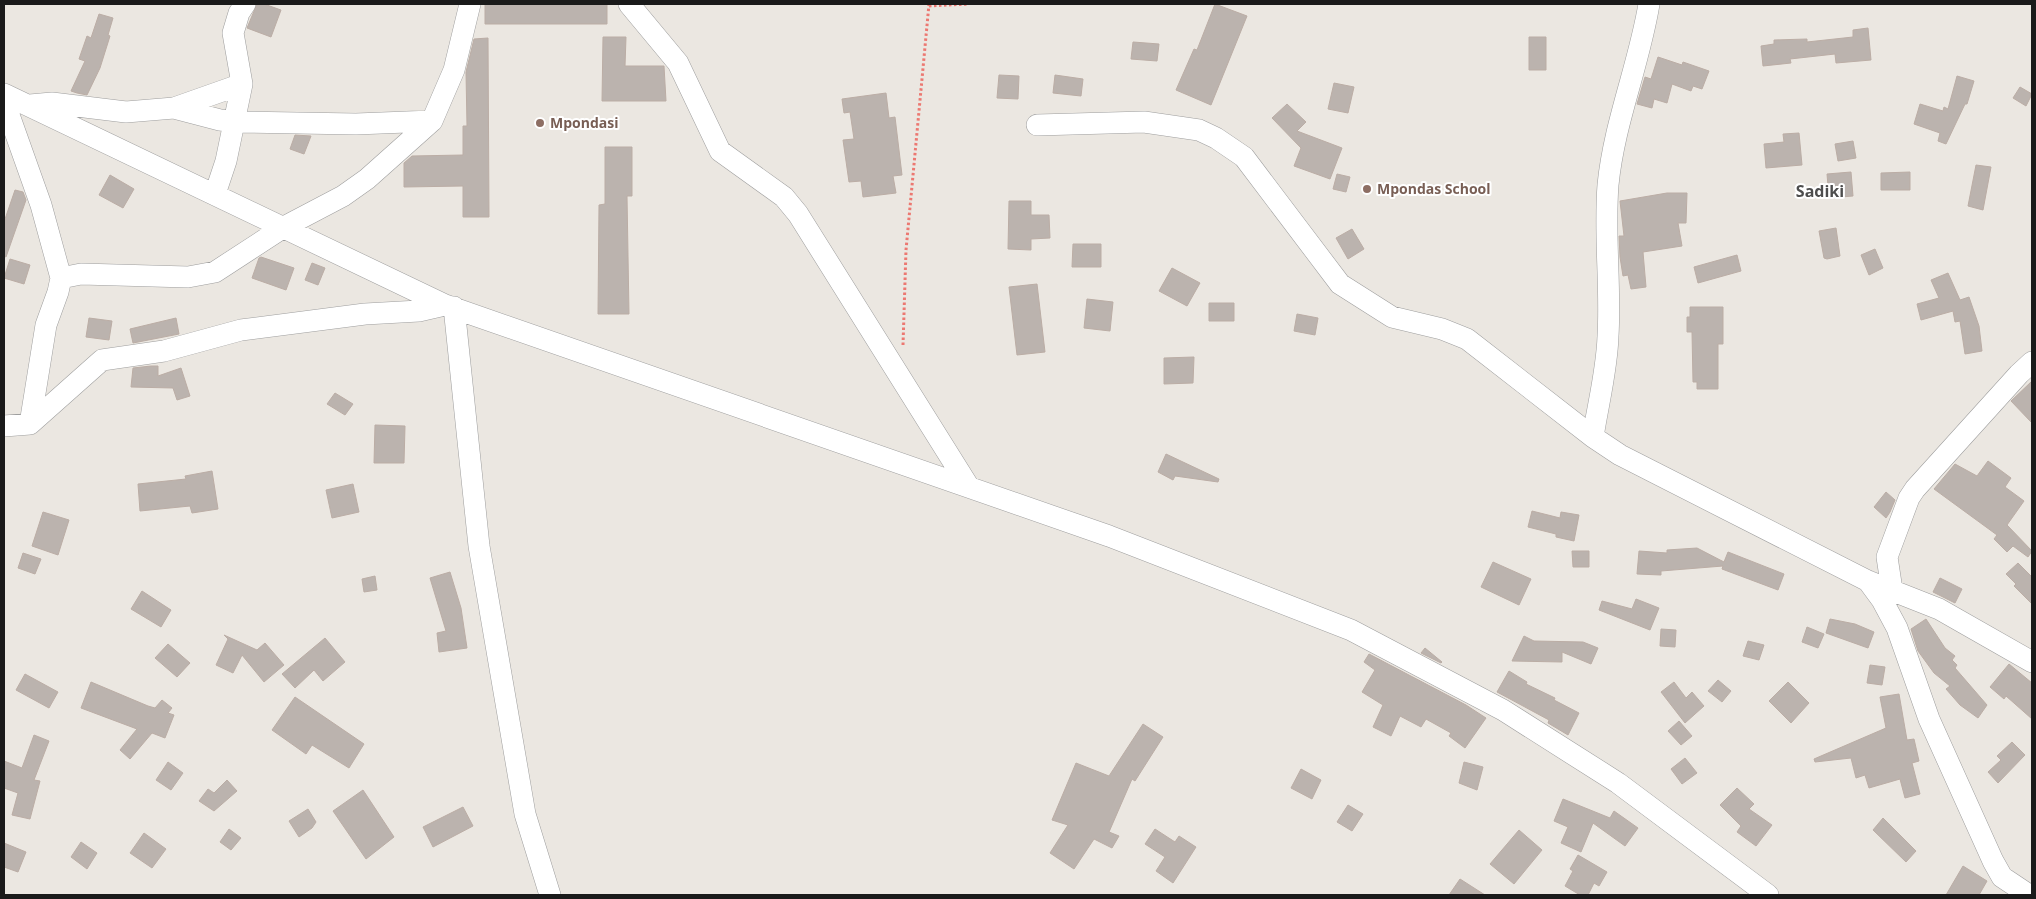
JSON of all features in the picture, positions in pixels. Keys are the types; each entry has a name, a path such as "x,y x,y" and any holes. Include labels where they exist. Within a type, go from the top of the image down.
{"street":[{"path":"215,194 236,122 242,84 233,33 239,13 245,4"},
{"path":"61,278 81,274 188,277 215,272 284,227 343,196 361,183 432,121 454,70 470,4"},
{"path":"628,4 678,62 720,151 784,197 798,214 969,487"},
{"path":"1593,437 1608,337 1606,226 1608,184 1615,143 1645,29 1649,4"},
{"path":"27,105 52,103 126,112 174,108 242,84"},
{"path":"4,94 449,306 1109,536 1351,630 1504,710 1618,783 1768,895"},
{"path":"4,101 41,204 61,278 46,325 30,424"},
{"path":"174,108 220,120 236,122 356,124 432,121"},
{"path":"1037,125 1144,122 1199,130 1216,138 1244,157 1340,284 1392,317 1442,329 1467,339 1593,437 1620,455 1868,581 1939,609 2032,662"},
{"path":"4,426 30,424 102,360 164,351 241,330 365,314 419,311 449,306"},
{"path":"449,306 479,546 525,814 550,895"},
{"path":"1892,590 1887,557 1909,498 1915,489 2032,362"},
{"path":"1868,581 1882,600 1897,628 1929,719 1993,861 2002,877 2029,895"}],"path":[{"path":"902,381 906,250 929,5 969,4"}],"building":[{"path":"257,4 264,4 281,10 271,37 247,28"},
{"path":"485,4 607,4 607,24 485,24"},
{"path":"1215,4 1247,16 1211,105 1176,90 1194,49 1197,50"},
{"path":"99,14 113,18 108,35 110,36 100,68 87,95 77,93 71,91 85,61 79,59 87,36 91,38"},
{"path":"1868,28 1871,60 1836,63 1835,54 1790,59 1791,63 1763,66 1761,46 1774,44 1774,40 1807,39 1807,42 1853,37 1853,30"},
{"path":"603,37 626,37 625,66 664,66 666,101 602,101"},
{"path":"1529,37 1546,37 1546,70 1529,70"},
{"path":"488,38 489,217 463,217 463,186 404,187 404,163 412,156 463,155 463,126 467,126 466,72 474,39"},
{"path":"1133,42 1159,44 1157,61 1131,59"},
{"path":"1658,57 1682,65 1683,62 1709,71 1702,89 1693,86 1691,91 1672,84 1667,103 1654,99 1652,108 1637,104 1645,77 1651,79"},
{"path":"999,75 1019,76 1018,99 997,98"},
{"path":"1055,75 1083,79 1081,96 1053,93"},
{"path":"1957,76 1974,81 1967,104 1965,104 1946,144 1938,141 1940,133 1914,124 1920,104 1943,111 1944,107 1948,109"},
{"path":"1334,83 1354,87 1348,113 1328,109"},
{"path":"2020,87 2032,94 2026,106 2013,98"},
{"path":"886,93 889,118 895,117 902,175 893,176 896,193 863,197 861,181 849,182 843,140 854,139 850,112 844,113 842,99"},
{"path":"1287,104 1306,122 1297,131 1342,148 1330,179 1294,166 1301,148 1272,118"},
{"path":"1799,133 1802,165 1766,168 1764,144 1784,142 1783,134"},
{"path":"295,135 311,136 304,154 290,149"},
{"path":"1853,141 1856,158 1838,161 1835,144"},
{"path":"605,147 632,147 632,196 627,196 629,314 598,314 599,205 605,204"},
{"path":"1976,165 1991,167 1983,210 1968,206"},
{"path":"1851,172 1853,196 1829,198 1827,174"},
{"path":"1910,172 1910,190 1881,190 1881,173"},
{"path":"1337,174 1350,177 1346,192 1333,189"},
{"path":"110,175 134,189 123,208 99,195"},
{"path":"15,190 23,192 26,200 6,257 4,256 4,222"},
{"path":"1667,193 1687,193 1686,223 1678,223 1682,246 1643,252 1646,287 1631,289 1628,275 1623,276 1620,257 1619,236 1624,236 1620,201"},
{"path":"1009,201 1031,201 1031,215 1049,215 1050,238 1031,239 1031,250 1008,249"},
{"path":"1836,228 1840,256 1824,258 1819,231"},
{"path":"1352,229 1364,249 1348,259 1336,238"},
{"path":"1073,244 1101,244 1101,267 1072,267"},
{"path":"1875,249 1883,268 1869,275 1861,255"},
{"path":"1737,255 1741,271 1698,283 1694,267"},
{"path":"261,257 294,268 286,290 252,278"},
{"path":"10,259 30,265 24,284 4,278"},
{"path":"312,263 325,268 318,285 305,280"},
{"path":"1172,268 1200,283 1187,306 1159,291"},
{"path":"1948,273 1960,300 1969,297 1979,326 1982,351 1965,354 1960,321 1955,322 1953,311 1921,320 1917,304 1939,298 1931,280"},
{"path":"1037,284 1045,352 1017,355 1009,287"},
{"path":"1087,299 1113,302 1110,331 1084,328"},
{"path":"1209,303 1234,303 1234,321 1209,321"},
{"path":"1690,307 1723,307 1723,344 1718,344 1718,389 1697,389 1697,382 1693,382 1692,332 1687,332 1687,317 1690,317"},
{"path":"1297,314 1318,318 1315,335 1294,331"},
{"path":"89,318 112,321 109,340 86,337"},
{"path":"176,318 179,334 133,343 130,329"},
{"path":"1194,357 1193,383 1164,384 1164,358"},
{"path":"158,366 158,376 181,368 190,396 177,400 173,388 131,387 133,368"},
{"path":"2032,381 2032,423 2011,401"},
{"path":"335,393 353,404 345,415 327,404"},
{"path":"375,425 405,426 404,463 374,463"},
{"path":"1166,454 1219,479 1218,482 1175,476 1173,480 1158,472"},
{"path":"1988,461 2011,478 2005,487 2024,501 2007,525 2032,551 2028,557 2013,546 2007,552 1994,539 1997,535 1934,489 1955,464 1977,476"},
{"path":"212,471 218,509 192,513 190,506 140,511 138,484 186,479 185,476"},
{"path":"353,484 359,512 332,518 326,490"},
{"path":"1886,492 1895,500 1886,518 1874,507"},
{"path":"1532,511 1560,518 1561,512 1579,515 1574,541 1528,527"},
{"path":"43,512 69,520 58,555 32,546"},
{"path":"1697,548 1724,562 1728,552 1784,574 1778,590 1722,569 1723,566 1661,571 1661,575 1637,574 1639,551 1667,553 1667,550"},
{"path":"1572,551 1589,551 1589,567 1573,567"},
{"path":"23,553 41,559 35,574 18,568"},
{"path":"1493,562 1531,579 1519,605 1481,587"},
{"path":"2018,563 2032,577 2032,604 2014,586 2016,584 2006,574"},
{"path":"450,572 461,608 467,648 439,652 437,633 446,631 430,578"},
{"path":"375,576 377,590 364,592 362,579"},
{"path":"1940,578 1962,589 1955,603 1933,592"},
{"path":"142,591 171,610 161,627 131,609"},
{"path":"1636,599 1659,608 1650,630 1599,610 1602,601 1632,609"},
{"path":"1830,619 1855,624 1874,632 1868,648 1826,633"},
{"path":"1926,619 1945,648 1955,656 1952,660 1957,665 1955,668 1987,705 1978,718 1960,705 1946,689 1950,686 1934,673 1918,651 1911,629"},
{"path":"1807,627 1824,634 1818,648 1802,642"},
{"path":"1661,629 1676,630 1675,647 1660,646"},
{"path":"224,635 257,650 265,643 284,665 264,682 242,655 233,673 216,665 228,639"},
{"path":"1524,636 1534,641 1583,642 1598,648 1591,664 1562,652 1562,662 1512,661"},
{"path":"325,638 345,662 323,681 314,670 295,688 282,674"},
{"path":"1748,641 1764,645 1759,660 1743,656"},
{"path":"168,644 190,663 177,677 155,658"},
{"path":"1425,648 1442,662 1421,653"},
{"path":"1369,654 1466,705 1486,718 1465,748 1449,736 1451,733 1426,719 1421,727 1400,716 1391,736 1373,727 1383,705 1362,692 1375,670 1364,662"},
{"path":"2009,664 2032,683 2032,719 2006,696 2004,699 1990,687"},
{"path":"1870,665 1885,667 1882,685 1867,683"},
{"path":"1509,671 1527,682 1526,684 1555,698 1554,700 1579,713 1568,735 1548,723 1549,720 1497,692"},
{"path":"25,674 58,692 49,708 16,690"},
{"path":"1718,680 1731,691 1722,702 1708,691"},
{"path":"91,682 155,708 162,700 172,708 168,713 174,715 165,738 152,733 130,759 120,750 137,729 81,708"},
{"path":"1674,682 1686,698 1692,692 1704,706 1685,723 1661,692"},
{"path":"1788,682 1809,703 1791,723 1769,701"},
{"path":"1899,694 1907,740 1914,739 1919,761 1912,763 1920,794 1905,798 1900,779 1869,788 1865,775 1856,778 1851,758 1815,762 1814,759 1886,728 1880,697"},
{"path":"295,697 364,744 349,768 312,745 306,754 272,730"},
{"path":"1679,721 1692,736 1681,745 1668,731"},
{"path":"1143,724 1163,737 1135,781 1132,779 1109,832 1119,836 1112,848 1094,839 1074,869 1050,853 1068,825 1052,820 1076,763 1109,776"},
{"path":"34,735 49,741 34,780 40,781 30,819 12,815 18,793 4,788 4,761 22,768"},
{"path":"2012,742 2025,755 1998,783 1988,772 2001,760 1997,756"},
{"path":"1685,758 1697,773 1682,784 1671,769"},
{"path":"168,762 183,773 171,790 156,780"},
{"path":"1464,762 1483,767 1477,790 1459,783"},
{"path":"1301,769 1321,780 1312,799 1291,788"},
{"path":"227,780 237,791 214,811 199,801 208,789 214,793"},
{"path":"1737,788 1754,804 1749,809 1772,825 1756,846 1737,832 1741,826 1720,805"},
{"path":"363,790 394,837 366,859 333,811"},
{"path":"1563,799 1610,818 1614,811 1638,828 1625,846 1593,823 1581,852 1561,843 1568,827 1554,821"},
{"path":"1348,805 1363,814 1352,831 1337,822"},
{"path":"463,807 473,826 433,847 423,827"},
{"path":"308,809 316,822 312,828 299,837 289,821"},
{"path":"1883,818 1916,851 1906,862 1873,830"},
{"path":"229,829 241,838 231,850 220,842"},
{"path":"1155,829 1175,842 1179,836 1196,847 1173,883 1156,871 1165,857 1145,844"},
{"path":"1519,830 1542,850 1514,884 1490,864"},
{"path":"144,833 166,849 152,868 130,853"},
{"path":"81,842 97,853 87,869 71,857"},
{"path":"4,843 26,852 18,872 4,867"},
{"path":"1578,855 1607,872 1599,886 1594,883 1588,895 1580,895 1565,886 1573,871 1570,869"},
{"path":"1963,866 1987,881 1979,895 1946,895"},
{"path":"1460,879 1485,895 1449,895"}],"place":[{"name":"Mpondasi","path":"540,123"},
{"name":"Mpondas School","path":"1367,189"}],"district":[{"name":"Sadiki","path":"1820,191"}]}
